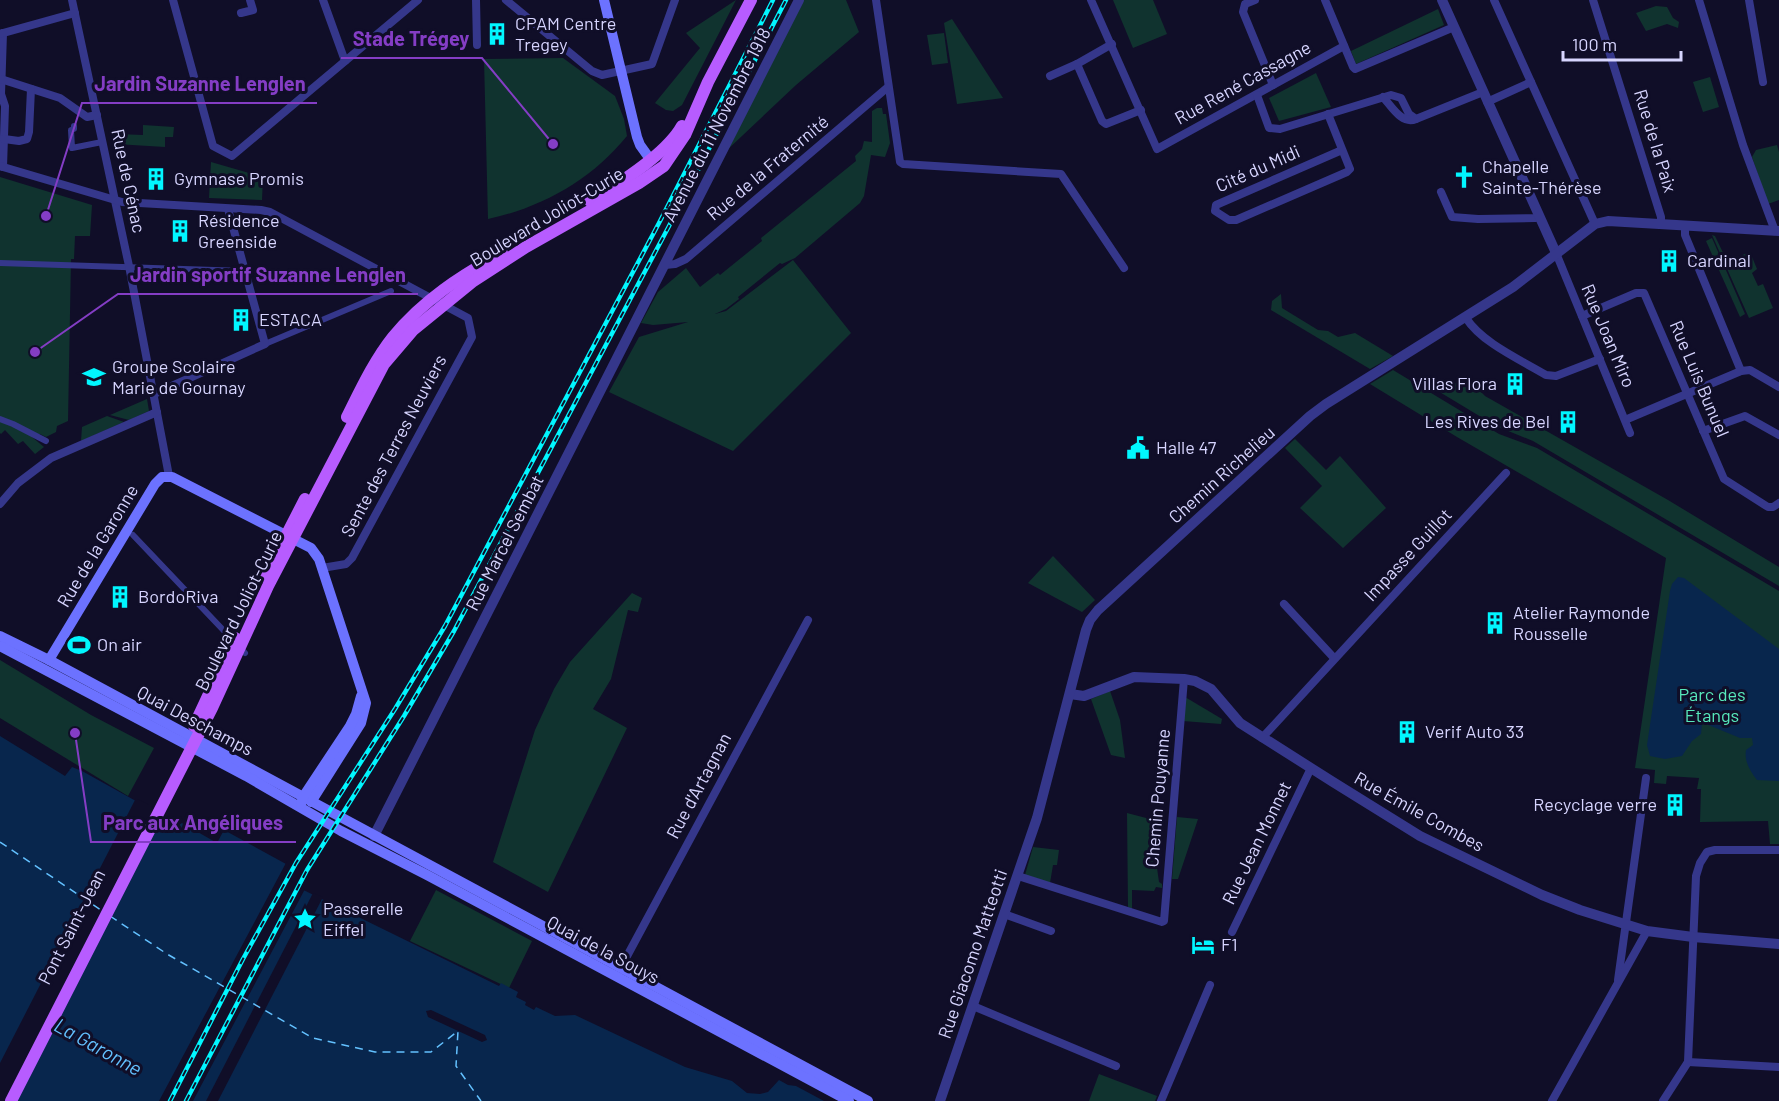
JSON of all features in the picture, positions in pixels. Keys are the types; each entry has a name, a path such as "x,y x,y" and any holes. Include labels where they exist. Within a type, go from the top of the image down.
{"main road":[{"path":"597,205 635,177 650,159 637,137 604,0"},
{"name":"Boulevard Joliot-Curie","path":"208,706 236,643 261,601 290,537 384,364 455,280 595,198 667,146 679,132 702,80 743,0"},
{"name":"Boulevard Joliot-Curie","path":"437,302 597,205 648,178 664,166 688,130 708,82 751,0"},
{"path":"169,476 313,549 322,568 366,703 362,723 304,803"},
{"name":"Rue de la Garonne","path":"49,660 155,484 160,478 169,476"},
{"name":"Quai Deschamps","path":"0,636 49,660 304,803 341,831"},
{"path":"0,645 37,660 49,660 53,673"},
{"name":"Quai Deschamps","path":"0,645 31,664 53,673 246,776 374,837"},
{"name":"Pont Saint-Jean","path":"2,1101 208,706"},
{"name":"Pont Saint-Jean","path":"10,1101 208,706"},
{"name":"Quai de la Souys","path":"341,831 868,1101"},
{"name":"Quai de la Souys","path":"374,837 849,1101"}],"street":[{"name":"Rue de Cénac","path":"72,0 129,266 169,476"},
{"path":"172,0 213,146 232,156 416,1"},
{"path":"241,13 253,10 250,0"},
{"path":"322,0 345,61"},
{"path":"476,0 477,45"},
{"path":"506,0 596,74 602,75 649,65 653,62 675,0"},
{"name":"Avenue du 11 Novembre 1918","path":"665,265 798,0"},
{"path":"876,0 900,162 1060,174 1124,268"},
{"path":"1077,64 1102,122 1106,123 1141,110 1091,0"},
{"path":"1255,0 1245,4 1243,12 1273,85"},
{"path":"1325,0 1355,69 1454,27"},
{"path":"1442,0 1556,253"},
{"path":"1494,0 1594,224 1608,221 1777,231 1743,145 1699,0"},
{"name":"Rue de la Paix","path":"1593,0 1661,217 1661,224"},
{"path":"1749,0 1763,82"},
{"path":"75,13 2,34 1,94 5,106 2,167 115,201 270,212 437,302"},
{"path":"1050,76 1112,44"},
{"name":"Rue René Cassagne","path":"1141,110 1157,149 1344,46"},
{"path":"1,79 60,99 87,117 97,115"},
{"name":"Cité du Midi","path":"1257,95 1269,128 1280,129 1391,95 1401,98 1409,114 1416,119 1531,82"},
{"name":"Rue de la Fraternité","path":"665,265 686,259 888,87"},
{"path":"4,139 19,141 27,139 32,89"},
{"name":"Cité du Midi","path":"1328,114 1350,169 1337,177 1236,220 1229,220 1215,211 1216,205 1342,150"},
{"path":"74,126 71,130 72,148 102,142"},
{"path":"1441,192 1452,217 1535,219 1539,217"},
{"path":"228,208 265,344"},
{"name":"Chemin Richelieu","path":"1037,818 1086,630 1098,610 1310,416 1466,318 1513,286 1594,224"},
{"path":"1685,226 1685,235 1741,370"},
{"name":"Rue Joan Miro","path":"1556,253 1630,433"},
{"path":"0,263 245,271"},
{"name":"Rue Marcel Sembat","path":"374,837 665,265"},
{"path":"154,394 391,291"},
{"name":"Rue Luis Bunuel","path":"1582,316 1636,293 1644,293 1724,479 1768,507 1779,503"},
{"name":"Sente des Terres Neuviers","path":"322,568 346,564 352,558 472,337 468,318 437,302"},
{"path":"1466,318 1476,331 1489,341 1546,375 1556,376 1600,358"},
{"path":"1626,420 1741,370 1750,370 1779,387"},
{"path":"0,504 18,483 51,458 157,412"},
{"path":"1703,431 1745,416 1779,435"},
{"path":"0,419 46,441"},
{"name":"Impasse Guillot","path":"1262,738 1506,473"},
{"path":"133,535 236,643"},
{"path":"1284,604 1334,658"},
{"name":"Rue d'Artagnan","path":"618,972 808,620"},
{"name":"Rue Émile Combes","path":"1070,694 1084,696 1134,677 1195,681 1211,689 1240,723 1420,836 1542,895 1580,910 1647,931 1779,944"},
{"name":"Chemin Pouyanne","path":"1018,876 1164,921 1184,679"},
{"name":"Rue Jean Monnet","path":"1232,932 1311,768"},
{"path":"1618,980 1646,778"},
{"name":"Rue Giacomo Matteotti","path":"940,1101 1037,818"},
{"path":"341,831 374,837 376,850"},
{"path":"1663,1101 1688,1062 1696,876 1700,863 1707,852 1715,850 1779,850"},
{"path":"1005,914 1051,931"},
{"path":"1552,1101 1647,931"},
{"path":"1161,1101 1210,985"},
{"path":"973,1006 1116,1066"},
{"path":"1688,1062 1779,1067"}],"green space":[{"path":"736,0 682,105 673,111 666,110 655,103 700,48 686,33"},
{"path":"803,0 846,0 859,32 796,85 725,152"},
{"path":"1113,0 1153,0 1167,34 1133,48"},
{"path":"1656,6 1667,7 1673,18 1679,22 1678,28 1667,24 1646,31 1636,13"},
{"path":"1438,9 1444,25 1356,64 1351,51"},
{"path":"952,19 1003,98 957,104 944,23"},
{"path":"944,33 948,63 932,65 927,35"},
{"path":"563,58 615,96 624,119 627,136 598,166 565,190 528,207 488,219 484,59"},
{"path":"1316,73 1331,107 1279,121 1269,98"},
{"path":"1710,77 1719,107 1703,112 1693,82"},
{"path":"882,108 883,114 886,114 890,143 885,157 871,155 864,196 860,203 795,258 780,263 738,297 739,299 715,314 726,311 793,260 851,333 733,451 609,392 639,337 688,322 653,325 641,323 658,292 686,268 700,287 718,273 720,275 762,241 761,238 856,161 855,156 862,149 864,141 872,142 872,111"},
{"path":"143,125 174,127 173,137 165,137 165,147 116,144 117,134 143,135"},
{"path":"1777,145 1779,200 1768,204 1752,157 1756,150"},
{"path":"211,162 263,177 262,200 209,198"},
{"path":"0,177 92,205 90,236 75,236 74,259 71,259 68,421 57,426 56,432 46,437 40,434 32,437 44,447 35,454 23,441 18,444 5,430 0,433"},
{"path":"1712,235 1715,236 1727,261 1750,252 1757,269 1752,273 1758,286 1763,284 1773,308 1749,318"},
{"path":"1712,238 1745,314 1740,317 1706,241"},
{"path":"1281,294 1282,308 1318,330 1328,331 1338,337 1355,333 1393,356 1370,369 1271,310 1272,301"},
{"name":"Parc des Étangs","path":"1393,370 1499,434 1537,448 1779,591 1779,844 1770,844 1768,821 1700,822 1701,789 1697,789 1699,778 1667,776 1666,784 1654,783 1655,770 1635,768 1666,558 1370,384"},
{"path":"1433,378 1477,388 1485,396 1668,500 1779,567 1779,586 1533,441 1496,426 1428,385"},
{"path":"147,399 149,411 129,420 110,415"},
{"path":"107,416 124,422 81,441 82,427"},
{"path":"1295,439 1326,470 1340,456 1386,508 1343,548 1300,508 1322,486 1285,448"},
{"path":"1053,556 1095,600 1082,612 1028,583"},
{"path":"632,593 642,598 638,612 628,610 611,679 593,709 627,728 548,892 493,862 535,730 554,689 570,662"},
{"path":"0,660 91,715 154,748 128,796 0,718"},
{"path":"1110,691 1120,720 1125,758 1111,755 1091,699"},
{"path":"1185,697 1222,719 1221,724 1183,721"},
{"path":"1127,813 1150,819 1159,882 1162,884 1162,888 1156,887 1154,891 1132,890 1132,909 1128,907"},
{"path":"1177,817 1198,819 1178,879 1172,879"},
{"path":"1033,847 1059,850 1057,865 1053,865 1050,883 1025,875"},
{"path":"436,890 532,941 509,988 410,941"},
{"path":"1099,1074 1157,1096 1155,1101 1089,1101"}],"water":[{"name":"Parc des Étangs","path":"1678,577 1684,578 1779,649 1779,781 1757,780 1752,773 1747,762 1746,750 1753,745 1752,738 1740,738 1706,724 1702,724 1701,734 1692,741 1682,756 1665,759 1650,756 1647,745 1670,591"},
{"name":"La Garonne","path":"0,736 65,776 72,767 82,771 179,825 182,823 217,843 224,830 286,864 279,878 499,986 501,983 518,992 516,997 526,1002 525,1005 534,1010 536,1007 555,1016 575,1015 685,1067 732,1081 747,1093 768,1092 779,1080 824,1101 0,1101"}],"pier":[{"path":"136,798 164,813 16,1101 0,1101 0,1063"},
{"path":"287,861 289,865 283,877 305,889 193,1101 159,1101"},
{"name":"Passerelle Eiffel","path":"313,893 323,897 218,1101 206,1101"},
{"path":"431,1010 485,1035 487,1040 482,1042 428,1017 426,1011"}],"ferry route":[{"path":"0,842 101,910"},
{"path":"110,916 167,954 313,1038 375,1052 431,1052 458,1031 456,1066 481,1101"}],"railway":[{"path":"170,1101 243,959 296,863 395,709 445,626 659,223 773,0"},
{"path":"186,1101 307,870 404,716 454,631 786,0"}],"place":[{"name":"CPAM Centre Tregey","path":"497,34"},
{"name":"Stade Trégey","path":"553,144"},
{"name":"Chapelle Sainte-Thérèse","path":"1464,177"},
{"name":"Gymnase Promis","path":"156,179"},
{"name":"Jardin Suzanne Lenglen","path":"46,216"},
{"name":"Résidence Greenside","path":"180,231"},
{"name":"Cardinal","path":"1669,261"},
{"name":"ESTACA","path":"241,320"},
{"name":"Jardin sportif Suzanne Lenglen","path":"35,352"},
{"name":"Groupe Scolaire Marie de Gournay","path":"94,377"},
{"name":"Villas Flora","path":"1515,384"},
{"name":"Les Rives de Bel","path":"1568,422"},
{"name":"Halle 47","path":"1138,448"},
{"name":"BordoRiva","path":"120,597"},
{"name":"Atelier Raymonde Rousselle","path":"1495,623"},
{"name":"On air","path":"79,645"},
{"name":"Verif Auto 33","path":"1407,732"},
{"name":"Parc aux Angéliques","path":"75,733"},
{"name":"Recyclage verre","path":"1675,805"},
{"name":"Passerelle Eiffel","path":"305,919"},
{"name":"F1","path":"1203,945"}]}
